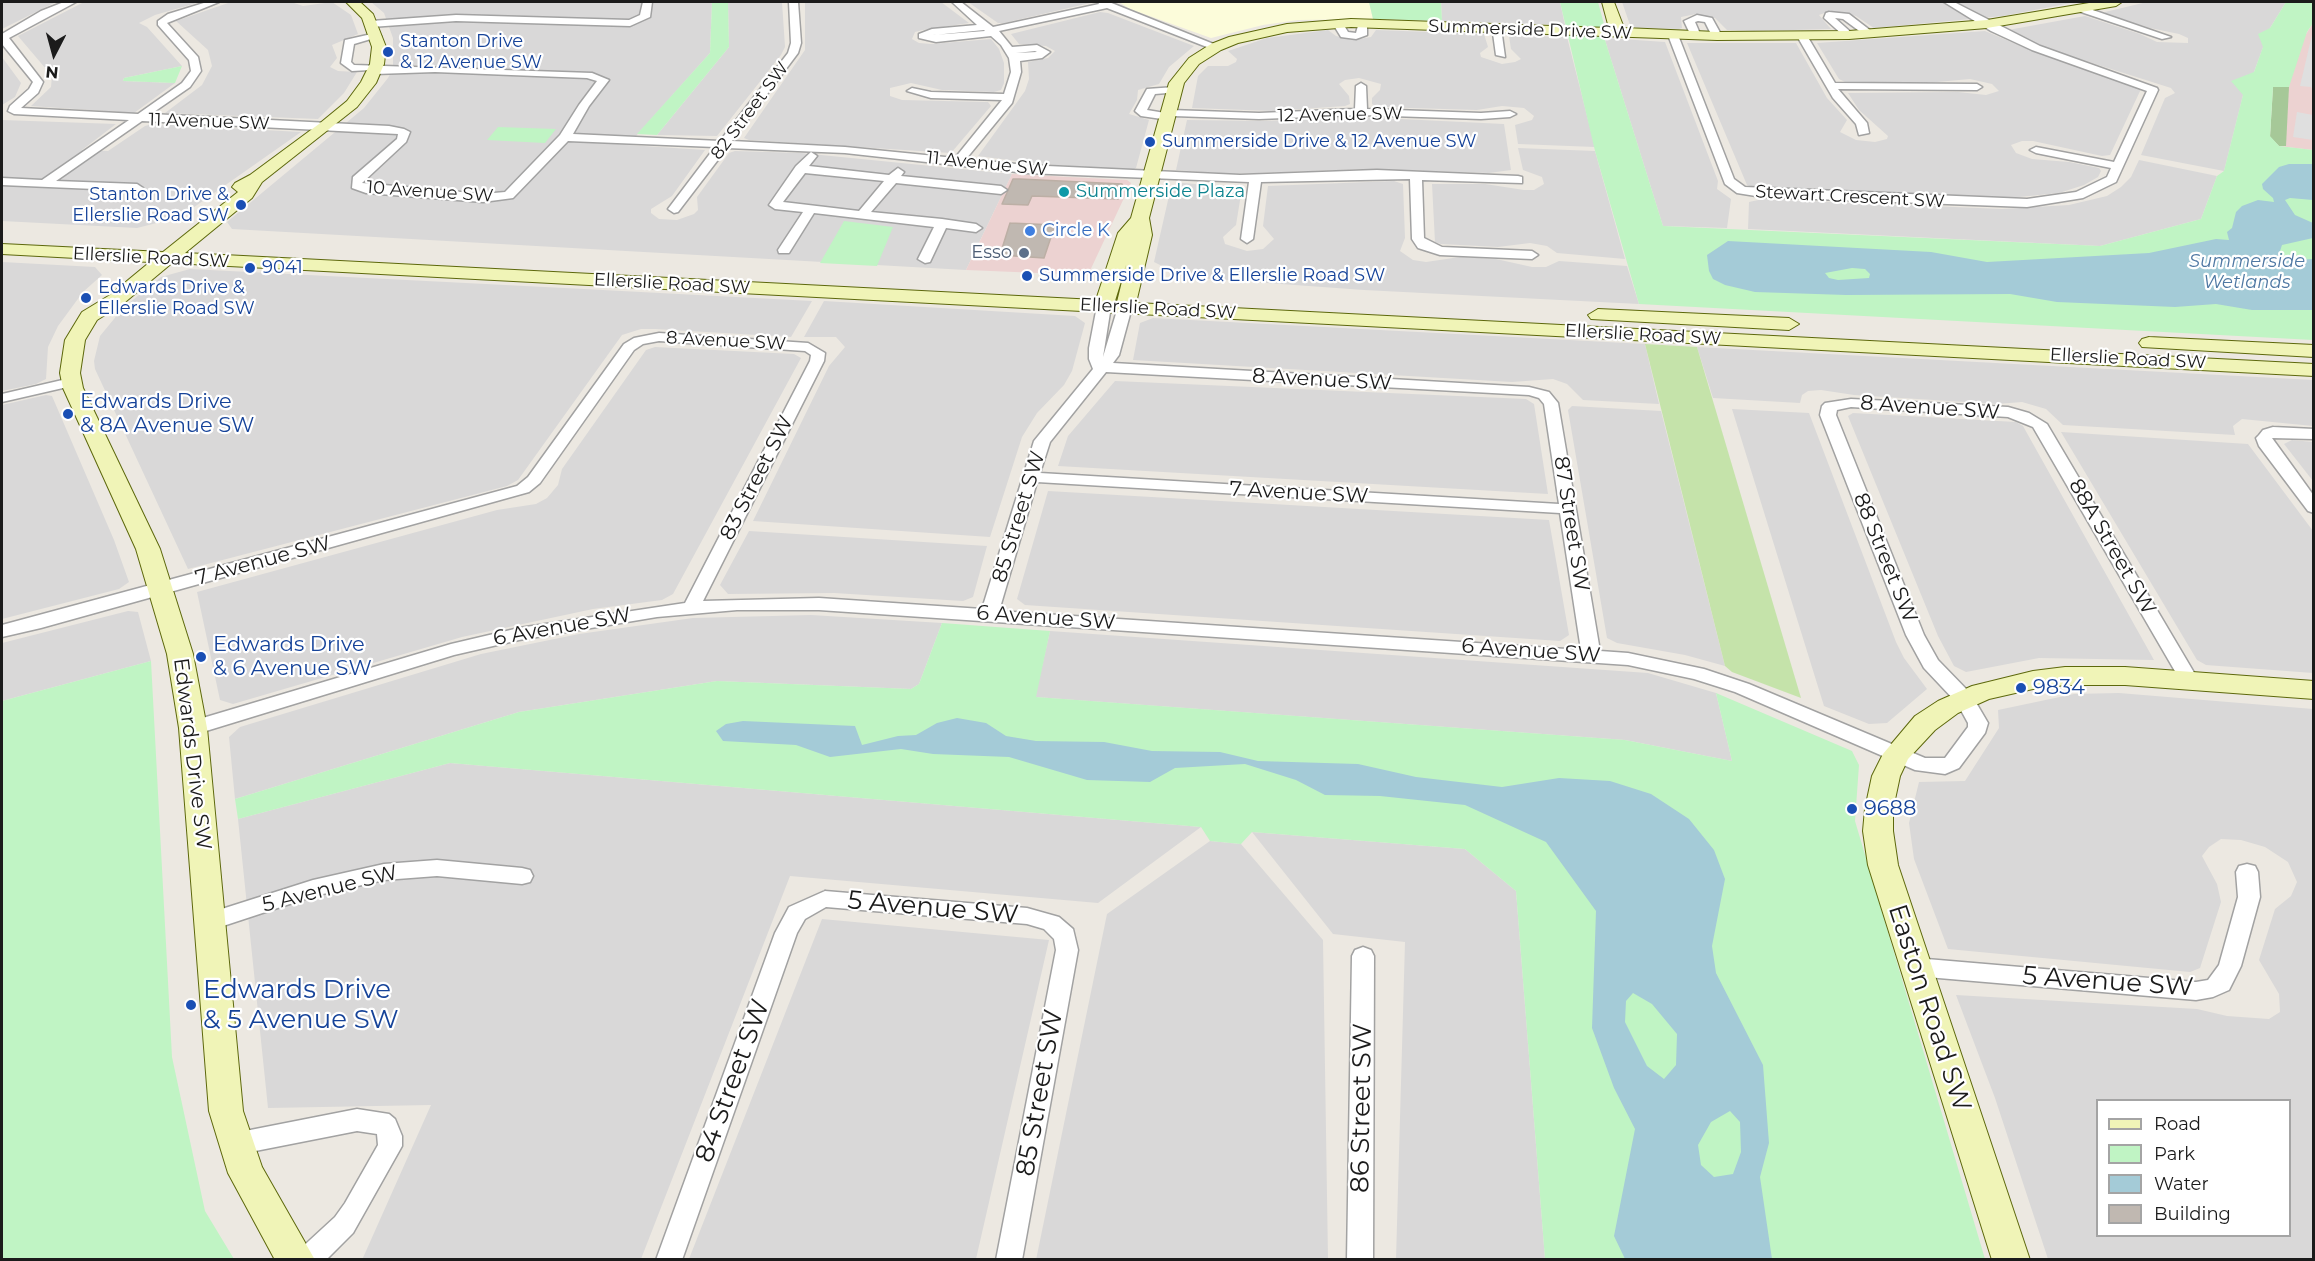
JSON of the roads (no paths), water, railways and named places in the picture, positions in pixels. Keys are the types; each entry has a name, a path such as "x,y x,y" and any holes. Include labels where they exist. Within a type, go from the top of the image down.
{"street":[{"path":"3,37 44,13 71,2"},
{"path":"44,184 181,90 196,71 191,53 162,24 162,20 215,2"},
{"path":"352,2 365,12 374,30 379,53 375,69"},
{"path":"565,137 584,105 603,82 602,78 588,75 352,68 346,63 349,42 374,30 456,18 626,23 640,21 645,16 647,2"},
{"name":"82 Street SW","path":"674,210 793,53 796,43 794,2"},
{"path":"956,2 992,30 1012,54 1015,77 1010,98 958,162"},
{"path":"1608,2 1618,33"},
{"path":"1948,2 1987,24"},
{"name":"Summerside Drive SW","path":"1107,297 1127,233 1140,218 1175,90 1183,72 1201,55 1218,54 1280,29 1363,24 1696,36 1849,35 1987,24 2116,2"},
{"path":"992,30 922,36 936,39 992,30 1106,3 1218,54"},
{"path":"2083,6 2166,37"},
{"path":"1849,35 1829,18 1829,15 1846,16 1870,34"},
{"name":"Stewart Crescent SW","path":"1673,35 1729,181 1741,190 1762,193 2027,203 2067,198 2091,191 2112,179 2153,90 2139,83 2044,51 1987,24"},
{"path":"1496,28 1501,55"},
{"path":"1802,36 1842,103 1861,123 1863,133"},
{"name":"11 Avenue SW","path":"3,37 38,82 34,90 14,108 14,111 404,132 402,140 360,177 356,185"},
{"name":"Edwards Drive SW","path":"297,1260 279,1235 259,1199 235,1144 221,1079 211,921 193,728 180,654 161,589 135,515 71,382 71,352 89,316 117,299 164,250 246,194 256,179 326,127 352,104 375,69"},
{"path":"1361,86 1361,112"},
{"path":"1831,86 1977,87"},
{"path":"1169,115 1145,114 1141,111 1151,91 1175,90"},
{"path":"912,91 931,95 1010,98"},
{"name":"12 Avenue SW","path":"1169,115 1259,116 1361,112 1481,116 1510,114"},
{"name":"11 Avenue SW","path":"565,137 845,150 1042,170 1153,176 1255,179 1365,174 1518,180"},
{"name":"10 Avenue SW","path":"356,185 366,189 449,197 504,196 516,190 565,137"},
{"path":"2036,150 2119,166"},
{"path":"812,156 775,205 976,228"},
{"path":"863,214 912,157"},
{"path":"800,169 1001,190"},
{"path":"1416,175 1418,239 1428,247 1448,251 1532,255"},
{"path":"1247,239 1255,179"},
{"path":"2,182 137,189"},
{"path":"784,250 811,209"},
{"name":"Summerside Drive SW","path":"1127,299 1143,235 1140,218"},
{"path":"925,259 942,224"},
{"name":"Ellerslie Road SW","path":"2,233 164,250 851,294 1107,297"},
{"path":"2,243 164,250"},
{"name":"Ellerslie Road SW","path":"2,249 441,255 1127,299 2313,370"},
{"path":"1099,367 1096,348 1107,297"},
{"name":"Ellerslie Road SW","path":"1127,299 1390,304 2313,351"},
{"name":"85 Street SW","path":"989,614 1042,441 1090,383 1115,347 1127,299"},
{"name":"8 Avenue SW","path":"523,489 534,480 626,351 639,341 659,337 794,345 813,349"},
{"name":"83 Street SW","path":"691,608 817,361 818,353 813,349"},
{"name":"8 Avenue SW","path":"1099,367 1529,391 1544,395"},
{"path":"2,398 71,382"},
{"name":"87 Street SW","path":"1544,395 1551,403 1591,655"},
{"name":"8 Avenue SW","path":"1830,406 1842,403 1862,403 2008,412 2030,418"},
{"name":"88 Street SW","path":"1830,406 1828,415 1915,635 1931,664 1964,699"},
{"name":"88A Street SW","path":"2030,418 2042,428 2190,681"},
{"path":"2313,434 2281,432 2265,435 2267,446 2313,508"},
{"name":"7 Avenue SW","path":"1030,477 1568,509"},
{"name":"7 Avenue SW","path":"2,631 523,489"},
{"name":"6 Avenue SW","path":"193,728 484,642 598,619 691,608 819,604 1591,655 1656,664 1716,679 1785,705 1896,754"},
{"name":"Easton Road SW","path":"2011,1260 1915,968 1880,848 1882,789 1896,754 1925,723 1964,699 2005,686 2065,676 2190,681 2313,690"},
{"path":"1896,754 1928,767 1945,767 1952,763 1978,728 1977,717 1964,699"},
{"name":"5 Avenue SW","path":"211,921 313,888 384,872 437,868 522,876"},
{"name":"5 Avenue SW","path":"1915,968 2196,991 2213,988 2221,983 2230,966 2249,897 2247,872"},
{"name":"5 Avenue SW","path":"805,907 814,901 840,899 1027,916 1039,918 1059,928"},
{"name":"84 Street SW","path":"669,1260 786,933 797,913 805,907"},
{"name":"85 Street SW","path":"1009,1260 1066,950 1065,935 1059,928"},
{"name":"86 Street SW","path":"1360,1260 1363,956"},
{"path":"235,1144 357,1120 380,1122 387,1127 390,1146 354,1211 344,1225 307,1260"}],"water":[{"name":"Summerside Wetlands","path":"2289,164 2313,164 2313,200 2290,198 2285,200 2295,215 2313,223 2313,238 2282,245 2279,254 2297,260 2313,259 2313,310 2252,310 2216,304 2175,307 2057,302 2010,294 1846,295 1755,292 1725,285 1713,279 1709,271 1707,255 1728,241 1931,252 1987,262 2149,253 2216,239 2229,240 2227,232 2232,228 2236,212 2242,206 2258,200 2274,202 2273,198 2263,189 2262,184 2279,167","holes":["1852,268 1865,269 1870,274 1869,278 1838,280 1829,278 1825,273"]},
{"path":"957,718 986,723 1006,736 1036,741 1104,742 1152,751 1220,752 1258,761 1358,764 1416,777 1502,787 1559,778 1610,781 1651,794 1689,819 1714,850 1725,879 1712,946 1716,973 1763,1065 1769,1143 1760,1177 1772,1259 1625,1259 1614,1236 1635,1129 1614,1088 1592,1028 1596,911 1546,842 1465,805 1380,796 1325,795 1296,780 1245,764 1175,768 1150,782 1087,780 1009,757 933,754 901,749 830,757 796,745 723,741 716,731 726,724 743,721 855,726 862,745 898,736 916,735 937,723","holes":["1633,993 1652,1004 1677,1034 1676,1065 1664,1079 1647,1066 1625,1022 1626,1001","1730,1111 1740,1122 1741,1152 1733,1174 1714,1177 1701,1165 1698,1145 1711,1122"]}],"place":[{"name":"Stanton Drive & 12 Avenue SW","path":"388,52"},
{"name":"Summerside Drive & 12 Avenue SW","path":"1150,142"},
{"name":"Summerside Plaza","path":"1064,192"},
{"name":"Stanton Drive & Ellerslie Road SW","path":"241,205"},
{"name":"Circle K","path":"1030,231"},
{"name":"Esso","path":"1024,253"},
{"name":"9041","path":"250,268"},
{"name":"Summerside Drive & Ellerslie Road SW","path":"1027,276"},
{"name":"Edwards Drive & Ellerslie Road SW","path":"86,298"},
{"name":"Edwards Drive & 8A Avenue SW","path":"68,414"},
{"name":"Edwards Drive & 6 Avenue SW","path":"201,657"},
{"name":"9834","path":"2021,688"},
{"name":"9688","path":"1852,809"},
{"name":"Edwards Drive & 5 Avenue SW","path":"191,1005"}]}
